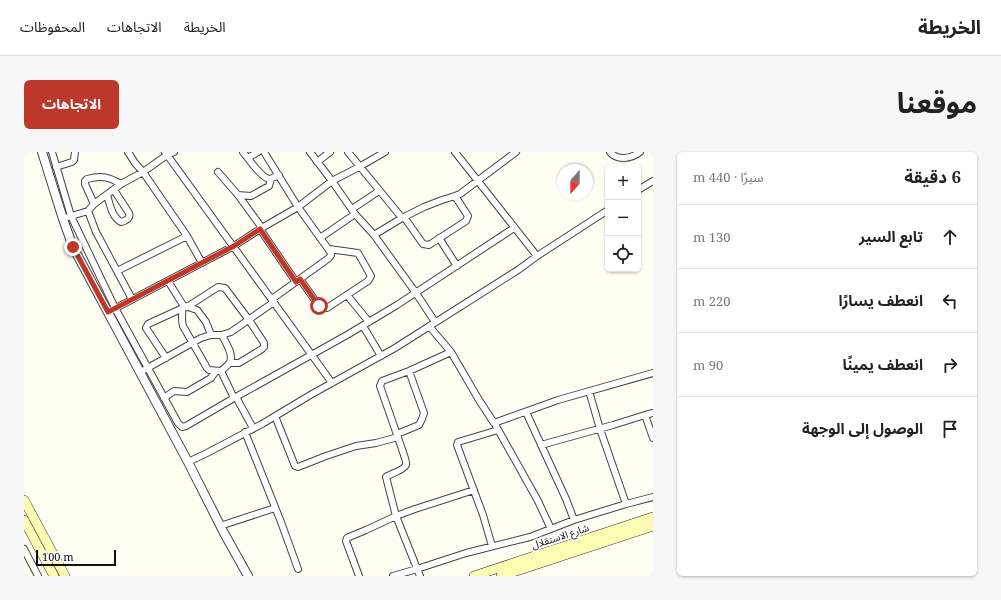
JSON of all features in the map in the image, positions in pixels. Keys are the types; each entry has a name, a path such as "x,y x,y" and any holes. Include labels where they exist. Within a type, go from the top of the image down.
{"main road":[{"path":"24,500 64,576"},
{"name":"شارع الاستقلال","path":"474,576 653,517"},
{"path":"24,520 54,576"},
{"name":"شارع الاستقلال","path":"501,576 653,526"}],"street":[{"path":"42,152 73,247 111,310 144,370 220,526 248,576"},
{"path":"52,152 71,216 111,310"},
{"path":"56,167 72,162 74,160 75,152"},
{"path":"128,152 187,236 202,263"},
{"path":"63,219 88,211 94,204 121,184 143,172 166,153 174,152"},
{"path":"243,152 260,173 266,178 271,179"},
{"path":"248,158 258,152"},
{"path":"144,370 201,338 231,332 331,255 329,249 298,207 264,152"},
{"path":"310,152 374,235 435,322"},
{"path":"317,162 330,152"},
{"path":"348,152 423,244 429,245 466,221 468,216 455,196"},
{"path":"111,310 234,246 298,207 332,181 385,152"},
{"path":"455,152 536,256"},
{"path":"374,235 424,207 455,196 516,152"},
{"path":"610,152 618,158 632,157 640,152"},
{"path":"166,153 332,383"},
{"path":"218,172 238,195 298,280 319,306 328,308 368,281 371,276 358,253 329,249"},
{"path":"238,195 251,196 268,186 271,179 279,175"},
{"path":"94,204 85,181 87,179 104,177 111,178 121,184"},
{"path":"641,188 653,180"},
{"path":"107,195 117,220 122,222 125,221 130,215 114,190"},
{"path":"320,238 379,190"},
{"path":"88,211 96,232 132,300"},
{"path":"188,462 207,454 381,356 518,270 536,256 605,212"},
{"path":"144,370 164,398 178,423 182,427 186,426 398,305 514,228"},
{"path":"118,271 187,236"},
{"path":"439,238 456,266"},
{"path":"168,281 184,307 182,323 207,368 209,370 219,371"},
{"path":"164,398 174,391 187,392 211,378 230,363 239,363 262,349 264,347 264,343 225,288 218,287 184,307 148,324 146,328 166,358"},
{"path":"347,295 366,324 381,356"},
{"path":"184,307 197,310 206,322 211,335"},
{"path":"429,326 451,352 494,423 538,501 551,529"},
{"path":"222,335 230,350 230,363"},
{"path":"420,576 396,516 386,479 387,476 406,466 406,463 380,384 382,381 410,371 451,352"},
{"path":"219,371 253,428"},
{"path":"275,416 295,466 298,467 356,446 376,443 397,436 419,425 424,413 410,371"},
{"path":"494,423 558,400 653,373"},
{"path":"589,391 600,429 626,504"},
{"path":"526,412 574,520"},
{"path":"541,445 653,413"},
{"path":"645,415 653,438"},
{"path":"492,546 457,443 498,430"},
{"path":"245,432 298,569"},
{"path":"359,576 346,541 349,536 415,509 474,490"},
{"path":"393,576 466,553 530,537 574,520 653,497"},
{"path":"220,526 274,508"},
{"path":"24,549 38,576"}],"route":[{"path":"73,247 108,312 234,246 260,229 296,282 300,279 319,306"}]}
